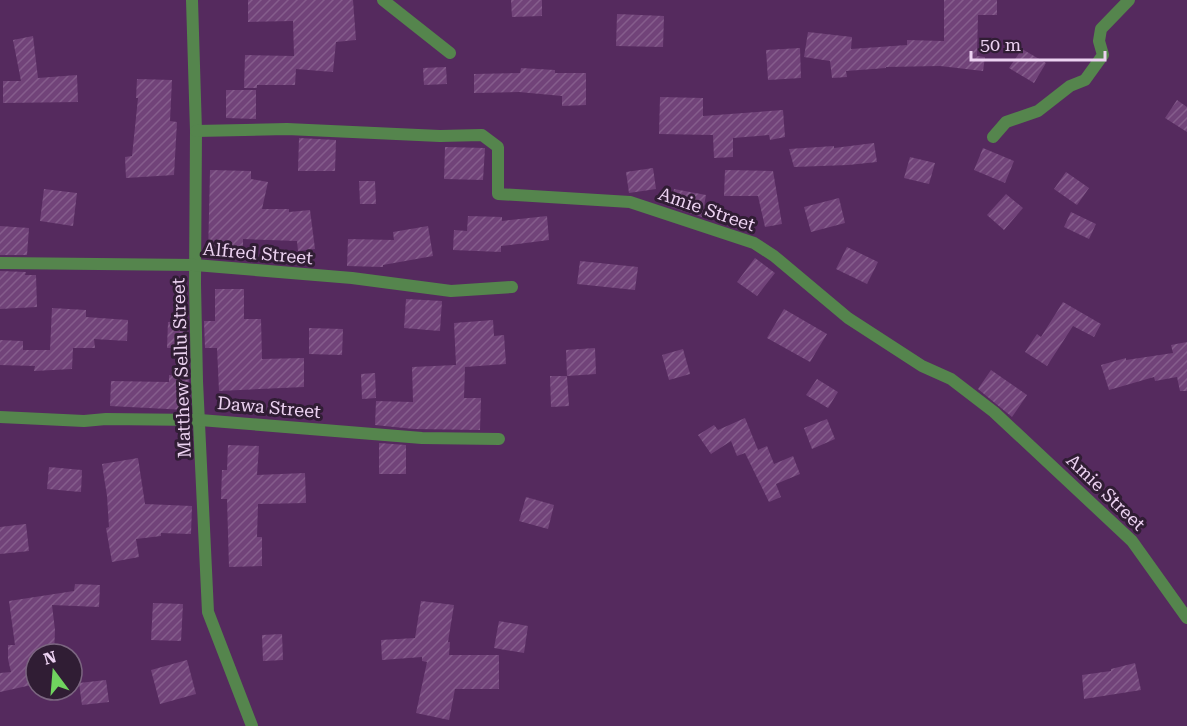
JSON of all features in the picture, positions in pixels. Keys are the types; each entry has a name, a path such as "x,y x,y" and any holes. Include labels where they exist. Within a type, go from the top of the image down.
{"street":[{"name":"Matthew Sellu Street","path":"192,0 196,131 197,381 208,612 252,726"},
{"path":"383,0 450,53"},
{"path":"993,137 1006,122 1038,111 1070,86 1085,80 1103,55 1099,41 1101,29 1129,0"},
{"name":"Amie Street","path":"196,131 287,129 440,136 482,135 498,147 498,195 630,202 754,243 774,256 848,318 922,366 951,379 994,412 1132,541 1187,618"},
{"name":"Alfred Street","path":"0,263 195,266 352,279 451,291 512,287"},
{"name":"Dawa Street","path":"0,417 84,421 106,419 200,420 422,438 499,439"}],"building":[{"path":"248,0 353,0 356,40 336,42 333,72 296,69 295,85 257,85 257,88 244,88 245,55 294,56 293,21 248,22"},
{"path":"511,0 542,0 542,16 512,17"},
{"path":"944,0 997,0 997,15 978,15 977,56 985,57 983,71 940,66 886,67 846,71 847,77 832,78 830,61 804,57 808,32 852,37 851,49 907,45 907,40 944,41"},
{"path":"617,14 664,16 663,47 616,46"},
{"path":"33,36 38,78 77,75 78,102 3,103 3,81 21,81 13,40"},
{"path":"800,48 801,78 768,80 766,50"},
{"path":"1022,49 1046,63 1034,83 1009,68"},
{"path":"446,67 447,84 424,85 423,68"},
{"path":"521,68 555,70 555,73 586,73 586,105 562,106 562,96 519,92 474,93 474,74 520,73"},
{"path":"137,79 172,80 170,121 177,122 174,175 126,178 125,157 132,156 138,98 136,98"},
{"path":"226,90 256,90 256,119 226,118"},
{"path":"660,97 703,98 703,116 783,110 785,137 770,140 769,135 733,138 733,157 714,158 713,135 659,134"},
{"path":"1177,100 1187,107 1187,132 1165,118"},
{"path":"299,138 336,140 335,171 298,171"},
{"path":"874,143 877,162 848,165 794,167 789,149 834,146 834,148"},
{"path":"445,147 485,148 483,180 444,179"},
{"path":"983,148 1014,161 1005,183 974,170"},
{"path":"910,157 935,163 929,184 904,178"},
{"path":"653,168 656,189 629,193 626,172"},
{"path":"210,170 251,171 251,179 268,182 262,209 289,209 289,212 310,210 315,249 298,251 297,241 243,239 243,260 208,258"},
{"path":"725,170 773,171 782,224 765,227 758,196 724,196"},
{"path":"1066,172 1089,188 1077,205 1054,189"},
{"path":"359,181 375,181 376,204 360,204"},
{"path":"44,189 77,193 73,226 40,221"},
{"path":"674,189 706,195 702,217 671,207"},
{"path":"1006,194 1023,208 1004,230 987,215"},
{"path":"839,198 845,223 811,232 804,207"},
{"path":"1071,212 1096,224 1089,239 1064,227"},
{"path":"468,216 502,217 502,221 547,216 549,240 501,246 501,252 453,250 454,230 467,231"},
{"path":"0,226 29,228 27,255 0,255"},
{"path":"428,226 433,256 383,265 383,267 347,266 348,239 394,240 393,232"},
{"path":"847,247 878,262 867,284 836,269"},
{"path":"755,258 775,273 757,296 737,282"},
{"path":"580,261 638,267 635,290 577,284"},
{"path":"0,271 26,272 25,275 36,275 37,307 0,309"},
{"path":"215,289 244,289 244,319 261,319 262,359 304,358 304,387 219,391 217,348 205,348 204,321 215,321"},
{"path":"406,299 442,301 440,331 404,328"},
{"path":"1063,302 1101,324 1094,337 1073,326 1047,366 1025,352 1037,334 1041,337"},
{"path":"52,308 86,310 86,317 128,320 127,341 94,339 95,348 73,348 72,369 34,371 35,366 0,365 0,340 23,341 23,350 50,350"},
{"path":"784,309 827,334 810,362 767,338"},
{"path":"493,320 494,336 504,335 506,364 465,367 464,398 481,398 480,430 414,429 375,425 376,401 413,402 412,367 456,365 454,323"},
{"path":"188,321 188,348 167,348 168,322"},
{"path":"309,328 343,329 342,355 309,354"},
{"path":"1187,342 1187,391 1180,391 1177,377 1155,381 1154,377 1109,390 1101,365 1126,358 1126,360 1173,353 1171,345"},
{"path":"595,348 596,374 567,376 566,350"},
{"path":"683,349 690,374 669,380 662,355"},
{"path":"991,370 1027,395 1012,417 978,389"},
{"path":"375,373 376,398 362,399 361,374"},
{"path":"169,375 189,377 187,410 110,406 111,381 169,382"},
{"path":"550,376 567,376 569,406 551,407"},
{"path":"817,379 838,392 828,408 806,395"},
{"path":"745,418 758,450 767,446 774,464 793,456 800,474 776,484 781,497 769,502 745,453 737,456 731,441 711,454 698,435 714,425 718,430"},
{"path":"827,419 835,439 812,449 804,428"},
{"path":"379,443 406,445 406,474 379,474"},
{"path":"228,445 259,446 257,475 305,473 306,503 258,504 257,537 262,537 262,566 229,567 227,499 221,499 222,470 227,470"},
{"path":"138,458 145,504 192,506 191,534 161,533 161,536 136,539 139,557 112,562 106,528 109,527 102,464"},
{"path":"49,467 82,470 81,492 47,489"},
{"path":"526,497 554,505 548,529 519,521"},
{"path":"26,524 29,551 0,554 0,527"},
{"path":"75,584 100,585 99,607 52,605 54,642 24,642 24,687 0,692 0,673 11,672 8,645 15,645 9,601 74,591"},
{"path":"421,601 454,605 448,642 450,642 449,655 499,655 499,689 455,689 449,720 416,713 427,662 422,661 422,657 382,660 381,640 415,638"},
{"path":"153,603 183,604 181,641 151,640"},
{"path":"499,621 528,626 524,653 494,648"},
{"path":"282,634 283,660 263,661 262,635"},
{"path":"187,660 196,694 160,704 151,670"},
{"path":"1135,663 1141,690 1084,699 1082,675 1111,671 1111,669"},
{"path":"106,680 109,702 82,705 84,682"}]}
